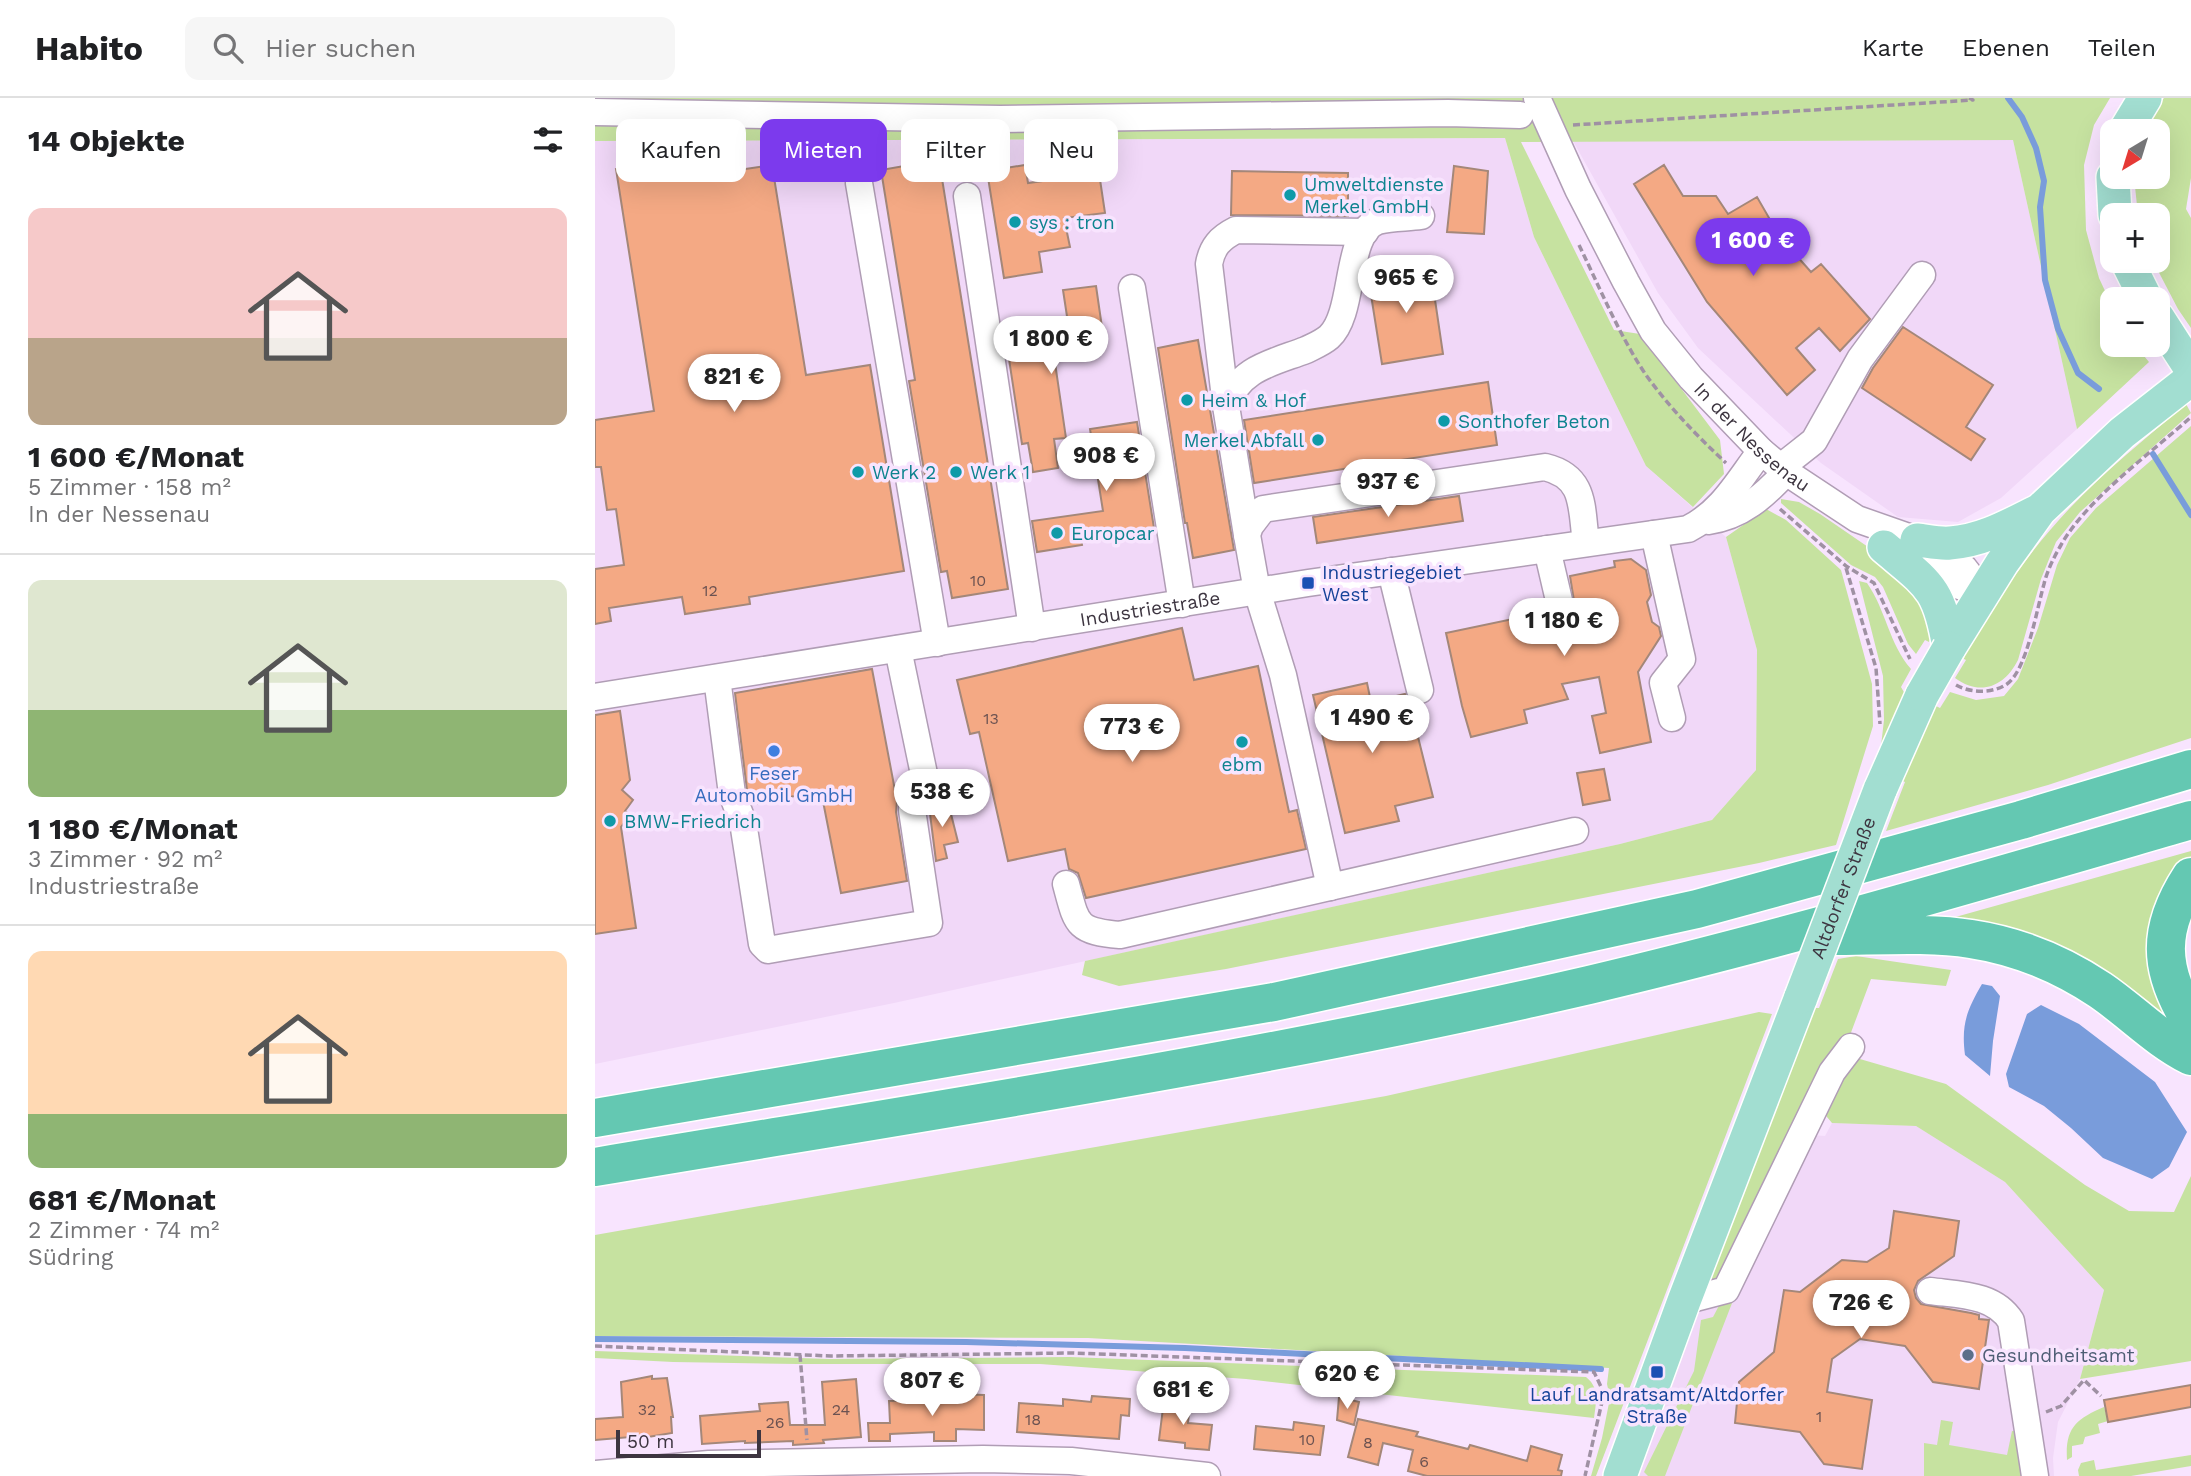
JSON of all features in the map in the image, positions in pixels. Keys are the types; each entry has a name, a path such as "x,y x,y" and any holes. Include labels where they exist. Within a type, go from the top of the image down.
{"highway":[{"path":"595,1118 1274,1003 1697,909 2021,820 2191,769"},
{"path":"595,1167 1259,1054 1588,985 1787,936 2191,820"},
{"path":"2191,877 2178,897 2168,923 2165,945 2168,972 2176,997 2191,1022"},
{"path":"1787,936 1969,938 2017,949 2064,968 2101,991 2174,1047 2191,1056"}],"main road":[{"path":"2133,119 2145,98"},
{"path":"2170,336 2191,369"},
{"name":"Altdorfer Straße","path":"1620,1476 1684,1301 1880,790 1936,689 1949,648 2040,510 2122,433 2191,379"},
{"path":"1917,540 1949,543 1977,539 2040,510"},
{"path":"1884,547 1929,585 1942,611 1949,648"}],"street":[{"path":"595,112 1000,119 1448,113 1528,107 1550,127"},
{"name":"In der Nessenau","path":"1550,127 1578,189 1626,282 1660,340 1691,378 1761,451 1784,470 1857,519 1884,547 1953,584 1984,594"},
{"path":"859,183 937,643"},
{"path":"967,196 1032,628"},
{"path":"1226,406 1231,391 1255,370 1320,344 1331,336 1344,310 1357,246 1375,222 1421,216"},
{"path":"1330,887 1283,675 1257,591 1226,406 1209,264 1216,244 1225,235 1236,230 1365,232"},
{"name":"Industriestraße","path":"1703,521 1722,519 1764,496 1784,470 1814,441 1860,359 1922,275"},
{"path":"1132,288 1182,604"},
{"name":"Industriestraße","path":"595,697 1257,591 1688,529 1721,506 1761,451"},
{"path":"1247,535 1250,526 1263,509 1545,467 1559,470 1572,479 1579,494 1586,543"},
{"name":"In der Nessenau","path":"1857,519 1917,540 1964,568 1984,594"},
{"path":"1654,534 1682,659 1663,683 1672,718"},
{"path":"1548,549 1561,609"},
{"path":"1391,571 1420,690"},
{"path":"717,678 732,794 743,822 762,944 768,950 929,923 912,810 914,797 925,779 898,649"},
{"path":"1066,884 1074,914 1081,925 1094,932 1120,935 1575,831"},
{"path":"1684,1301 1725,1290 1832,1072 1851,1047"},
{"path":"1930,1291 1994,1302 2005,1311 2011,1321 2035,1476"},
{"path":"595,1474 709,1464 983,1459 1072,1469 1207,1476"}],"path":[{"path":"1550,127 1972,100 1969,98"},
{"path":"1936,689 1987,692 2008,683 2024,659 2045,580 2061,544 2083,513 2191,417"},
{"path":"1764,496 1806,529 1846,566 1874,583 1910,659"},
{"path":"1846,566 1876,668 1880,727"},
{"path":"595,1346 800,1355 1072,1353 1594,1372 1605,1393 1585,1476"},
{"path":"800,1355 809,1462"},
{"path":"2024,1415 2039,1415 2061,1406 2084,1380 2101,1396"}],"shaded area":[{"path":"1505,138 1534,237 1646,466 1726,537 1757,650 1756,770 1712,820 1620,844 894,1003 595,1064 595,141 616,141 616,182 746,182 746,141 760,140 760,182 887,182 887,140 901,140 901,182 1010,182 1010,140 1024,140 1024,182 1118,182 1118,139"},
{"path":"2013,140 2077,429 2001,498 1958,522 1898,517 1821,463 1698,348 1658,293 1573,141"},
{"path":"1832,1123 1916,1126 2005,1182 2104,1290 2080,1379 2058,1422 2053,1458 2054,1476 1639,1476 1699,1304 1797,1134 1825,1136"}],"green space":[{"path":"595,98 2110,98 2094,125 2084,165 2086,230 2103,287 2100,287 2100,357 2145,357 2149,362 2077,429 2013,140 1521,142 1614,330 1640,334 1720,440 1724,474 1693,507 1646,466 1534,237 1505,138 1118,139 1118,119 1024,119 1024,140 1010,140 1010,119 901,119 901,140 887,140 887,119 760,119 760,140 746,141 746,119 616,119 616,141 595,141"},
{"path":"2164,98 2191,98 2191,178 2186,209 2191,218 2191,328 2170,294 2170,287 2167,287 2159,273 2170,273 2170,203 2137,203 2135,189 2170,189 2170,119 2150,119"},
{"path":"2186,404 2191,413 2080,512 2056,542 2041,579 2018,660 2013,669 1999,682 1983,688 1965,684 1955,678 1966,660 1962,658 1998,600 2054,526 2097,481"},
{"path":"2191,426 2191,738 2048,785 1886,831 1905,782 1900,780 1936,706 1940,708 1950,692 1976,700 2004,696 2018,679 2038,628 2057,565 2070,538 2096,508"},
{"path":"1781,499 1799,502 1820,514 1906,573 1934,629 1929,642 1925,640 1916,654 1908,644 1883,587 1875,577 1851,565 1781,503"},
{"path":"1766,509 1786,520 1841,570 1872,684 1873,726 1836,845 1759,863 1226,969 1119,986 1082,975 1085,961 1620,844 1712,820 1756,770 1757,650 1726,537"},
{"path":"1859,581 1867,583 1873,593 1898,649 1911,669 1901,687 1905,694 1881,746 1884,720 1883,676"},
{"path":"2191,851 2191,858 2175,878 2191,1034 1934,923"},
{"path":"1856,956 1951,970 1946,986 1871,979 1840,1062 1853,1057 1946,1084 2085,1185 2129,1211 2174,1212 2191,1176 2191,1361 2080,1379 2104,1290 2005,1182 1916,1126 1832,1123 1817,1105 1718,1281 1707,1286 1812,1008 1819,1008 1838,959"},
{"path":"1759,1012 1772,1014 1596,1476 1591,1476 1610,1398 1607,1384 1609,1368 1088,1338 595,1336 595,1235 1386,1096"},
{"path":"1723,1298 1734,1298 1665,1476 1648,1476 1644,1472 1694,1371 1701,1320 1713,1317"},
{"path":"595,1351 829,1359 1070,1357 1586,1377 1593,1386 1596,1401 1594,1418 1246,1379 1040,1364 673,1362 595,1358"},
{"path":"2104,1407 2108,1421 2098,1424 2100,1433 2085,1437 2083,1444 2072,1446 2072,1457 2067,1460 2068,1440 2074,1426"},
{"path":"1941,1420 1953,1422 1949,1445 2007,1455 2012,1431 2021,1432 2030,1476 1924,1476 1924,1443 1937,1445"},
{"path":"2191,1455 2191,1466 2131,1476 2079,1476 2078,1470 2081,1463 2094,1460 2096,1470"}],"water":[{"path":"1982,984 1992,986 2000,996 1990,1076 1965,1055 1964,1044 1966,1018"},
{"path":"2041,1005 2079,1024 2155,1082 2187,1132 2169,1167 2152,1179 2103,1158 2044,1106 2009,1087 2006,1074 2027,1014"}],"building":[{"path":"1024,165 1024,182 1028,183 1100,182 1105,213 1064,218 1070,247 1039,252 1042,272 1004,278 989,182 1010,182 1010,167"},
{"path":"1664,165 1683,196 1716,196 1728,214 1757,197 1780,237 1811,272 1821,264 1870,319 1840,351 1819,328 1796,348 1815,370 1787,395 1707,302 1634,184"},
{"path":"1454,166 1488,171 1484,234 1447,232"},
{"path":"760,167 760,182 775,182 806,375 870,365 904,571 749,597 750,604 685,614 682,597 609,608 611,621 595,624 595,569 624,565 616,509 607,510 601,467 595,467 595,420 654,411 618,182 746,182 746,169"},
{"path":"901,167 901,182 943,182 1008,589 952,598 947,571 941,572 909,381 915,380 883,182 887,182 887,169"},
{"name":"Umweltdienste Merkel GmbH","path":"1232,171 1348,173 1348,216 1231,215"},
{"path":"1430,266 1443,354 1382,364 1368,276"},
{"path":"1096,286 1105,348 1054,356 1066,438 1054,439 1058,468 1033,472 1028,443 1022,444 1007,346 1070,336 1063,290"},
{"path":"1903,327 1993,385 1966,427 1985,439 1971,460 1862,388"},
{"name":"Heim & Hof","path":"1198,340 1234,550 1193,558 1185,523 1158,348"},
{"path":"1488,382 1497,445 1254,483 1244,420"},
{"path":"1137,422 1154,528 1081,539 1082,545 1037,552 1032,521 1103,511 1090,429"},
{"path":"1459,496 1463,521 1317,543 1313,517"},
{"path":"1631,559 1646,570 1651,595 1647,602 1652,622 1659,627 1661,636 1638,672 1651,742 1600,753 1592,716 1606,713 1599,677 1562,684 1568,699 1524,710 1527,723 1471,737 1446,633 1546,612 1549,619 1556,624 1565,624 1572,620 1576,613 1570,576 1615,567 1614,561"},
{"path":"1182,628 1194,680 1258,666 1289,812 1297,810 1306,849 1086,898 1078,873 1069,869 1065,849 1008,861 979,732 970,734 957,680"},
{"path":"872,669 897,801 896,812 907,881 841,893 821,791 753,804 747,790 735,693"},
{"path":"1367,683 1371,702 1405,694 1433,797 1395,806 1399,821 1345,833 1313,695"},
{"name":"BMW-Friedrich","path":"620,711 630,780 622,790 633,800 625,811 630,815 621,827 636,928 595,934 595,715"},
{"path":"1604,769 1610,800 1583,805 1577,773"},
{"path":"948,802 958,842 944,845 947,858 936,861 929,806"},
{"path":"1894,1211 1959,1221 1954,1256 1918,1281 1914,1290 1921,1304 1971,1313 1979,1315 1979,1319 1989,1320 1979,1389 1933,1382 1905,1346 1860,1339 1832,1359 1827,1392 1872,1400 1862,1469 1824,1464 1800,1432 1735,1423 1739,1382 1774,1352 1784,1290 1800,1292 1842,1260 1867,1262 1889,1248"},
{"path":"652,1376 652,1379 667,1378 673,1417 672,1433 642,1438 595,1440 595,1419 623,1417 621,1382"},
{"path":"856,1379 861,1437 793,1445 793,1441 702,1444 700,1416 760,1411 759,1404 788,1402 790,1425 825,1425 822,1382"},
{"path":"2191,1385 2191,1407 2108,1422 2104,1400"},
{"path":"957,1394 984,1395 984,1430 956,1429 956,1441 934,1441 934,1432 890,1434 890,1441 869,1441 868,1423 890,1423 889,1401 957,1399"},
{"path":"1092,1396 1130,1399 1129,1416 1121,1415 1119,1439 1017,1432 1019,1403 1063,1406 1063,1399 1091,1402"},
{"path":"1339,1397 1359,1402 1354,1425 1337,1420"},
{"path":"1164,1400 1190,1403 1188,1423 1212,1425 1209,1450 1185,1448 1185,1443 1159,1440"},
{"path":"1358,1419 1418,1432 1416,1436 1468,1449 1470,1445 1527,1461 1531,1446 1562,1455 1558,1470 1562,1471 1561,1476 1427,1476 1408,1471 1413,1450 1383,1443 1378,1465 1348,1457"},
{"path":"1294,1422 1324,1426 1320,1455 1254,1449 1256,1426 1293,1430"}],"waterway":[{"path":"2008,98 2022,117 2036,148 2044,181 2040,207 2045,280 2058,329 2078,373 2099,389"},
{"path":"2153,454 2191,515"},
{"path":"595,1339 966,1342 1185,1348 1601,1369"}],"place":[{"name":"Umweltdienste Merkel GmbH","path":"1290,195"},
{"name":"sys : tron","path":"1015,222"},
{"name":"Heim & Hof","path":"1187,400"},
{"name":"Sonthofer Beton","path":"1444,421"},
{"name":"Merkel Abfall","path":"1318,440"},
{"name":"Werk 2","path":"858,472"},
{"name":"Werk 1","path":"956,472"},
{"name":"Europcar","path":"1057,533"},
{"name":"Industriegebiet West","path":"1308,583"},
{"name":"ebm","path":"1242,742"},
{"name":"Feser Automobil GmbH","path":"774,751"},
{"name":"BMW-Friedrich","path":"610,821"},
{"name":"Gesundheitsamt","path":"1968,1355"},
{"name":"Lauf Landratsamt/Altdorfer Straße","path":"1657,1372"}]}
